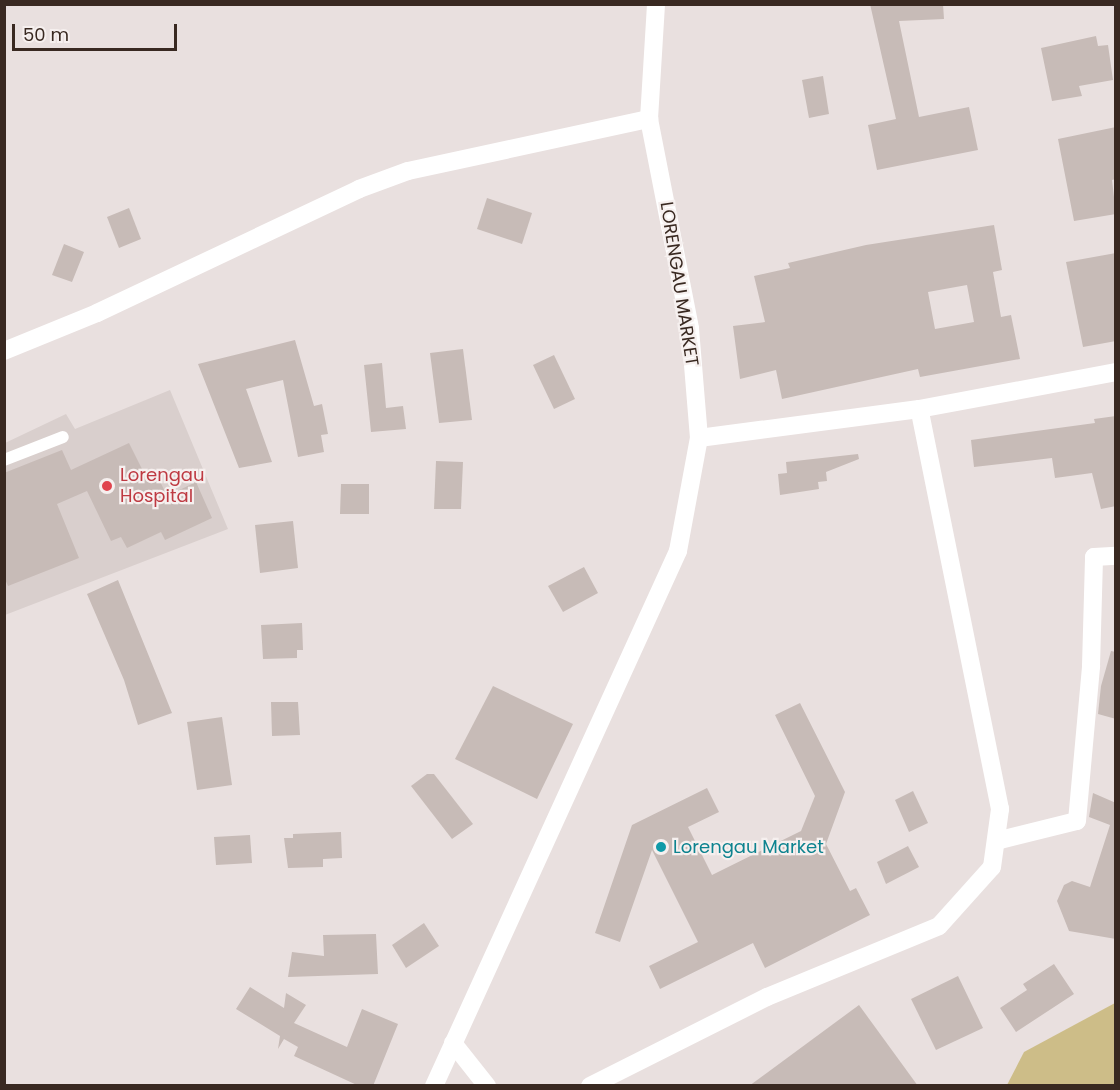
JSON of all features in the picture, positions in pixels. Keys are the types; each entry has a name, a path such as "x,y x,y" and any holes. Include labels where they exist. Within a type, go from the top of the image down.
{"street":[{"name":"LORENGAU MARKET","path":"434,1086 678,551 699,438 690,328 649,119 656,4"},
{"path":"4,351 97,314 359,189 408,171 649,119"},
{"path":"699,438 919,409 1116,372"},
{"path":"590,1086 767,998 939,926 992,867 1000,809 919,409"},
{"path":"996,841 1077,821 1091,666 1094,557 1116,556"},
{"path":"453,1043 487,1086"}],"lane":[{"path":"4,460 63,437"}],"shaded area":[{"name":"Lorengau Hospital","path":"170,390 228,529 5,615 5,443 66,414 75,429"},
{"path":"1115,1003 1115,1085 1007,1085 1024,1052"}],"building":[{"path":"870,4 943,4 944,19 899,21 919,117 969,107 978,150 877,170 868,125 896,119"},
{"path":"1096,36 1098,46 1108,45 1113,80 1079,86 1082,96 1052,101 1041,48"},
{"path":"823,76 829,114 809,118 802,80"},
{"path":"1116,127 1116,179 1112,180 1116,214 1074,221 1058,139"},
{"path":"487,198 532,213 522,244 477,229"},
{"path":"129,208 141,239 119,248 107,217"},
{"path":"994,225 1002,270 993,272 1001,317 1011,315 1020,359 920,377 918,369 782,399 776,370 740,379 733,326 765,322 754,276 790,268 788,263 866,245","holes":["967,285 974,322 935,329 928,292"]},
{"path":"64,244 84,252 72,282 52,275"},
{"path":"1116,253 1116,341 1083,347 1066,262"},
{"path":"295,340 314,406 322,404 328,434 321,435 324,452 298,457 283,380 246,389 272,462 239,468 198,364"},
{"path":"463,349 472,420 439,423 430,353"},
{"path":"554,355 575,399 554,409 533,365"},
{"path":"382,363 386,408 403,406 406,429 371,432 364,365"},
{"path":"1116,416 1116,506 1101,509 1092,473 1055,478 1052,458 974,467 971,440 1095,423 1094,419"},
{"path":"129,443 147,479 157,475 167,496 196,482 212,518 165,540 161,532 127,548 121,537 111,541 87,491 57,504 79,558 8,586 4,577 4,473 62,450 71,470"},
{"path":"858,454 859,459 826,472 827,481 818,482 819,489 780,495 778,474 787,473 786,462"},
{"path":"436,461 463,462 461,509 434,509"},
{"path":"341,484 369,484 369,514 340,514"},
{"path":"293,521 298,568 260,573 255,525"},
{"path":"584,567 598,593 563,612 548,586"},
{"path":"118,580 172,713 138,725 124,680 87,594"},
{"path":"302,623 303,650 297,650 297,658 263,659 261,625"},
{"path":"1111,651 1116,652 1116,719 1098,714 1101,686"},
{"path":"493,686 573,724 537,799 455,759"},
{"path":"271,702 298,702 300,735 272,736"},
{"name":"Lorengau Market","path":"800,703 845,792 826,844 850,891 856,888 870,915 765,968 753,943 660,989 649,966 698,942 652,850 620,942 595,933 632,825 707,788 719,812 688,827 712,875 801,831 815,796 775,715"},
{"path":"222,717 232,785 197,790 187,722"},
{"path":"427,774 434,774 473,824 452,839 411,786"},
{"path":"913,791 928,823 909,832 895,800"},
{"path":"1093,793 1116,803 1116,939 1069,931 1057,901 1064,885 1072,881 1090,887 1110,825 1089,817"},
{"path":"341,832 342,858 323,859 323,867 288,868 284,838 293,838 293,834"},
{"path":"250,835 252,863 216,865 214,837"},
{"path":"908,846 919,867 886,884 877,862"},
{"path":"424,923 439,946 406,968 392,945"},
{"path":"376,934 378,974 288,977 292,952 324,956 323,935"},
{"path":"1054,964 1074,994 1016,1032 1000,1008 1027,990 1023,984"},
{"path":"958,976 983,1028 936,1050 911,999"},
{"path":"250,987 284,1008 286,993 306,1005 294,1023 347,1047 362,1009 398,1024 373,1086 359,1086 294,1056 298,1047 284,1039 278,1049 280,1036 236,1009"},
{"path":"859,1005 918,1086 749,1086"}],"place":[{"name":"Lorengau Hospital","path":"107,486"},
{"name":"Lorengau Market","path":"661,847"}]}
